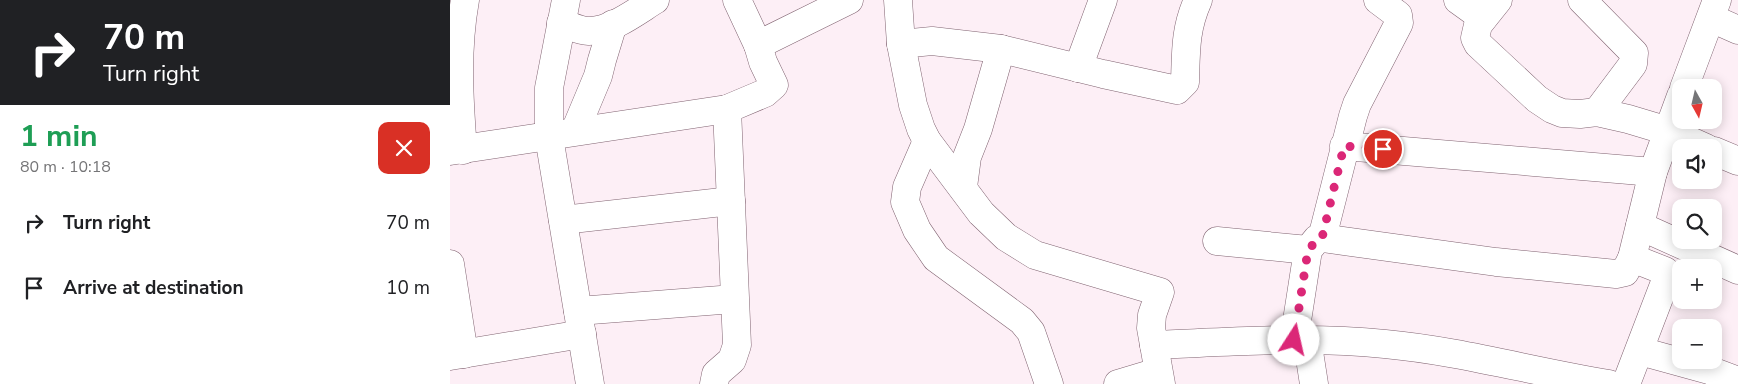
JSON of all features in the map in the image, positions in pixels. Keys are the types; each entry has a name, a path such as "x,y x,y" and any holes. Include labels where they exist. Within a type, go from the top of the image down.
{"street":[{"path":"465,0 454,57 458,87 456,150 727,109 765,93 774,85 737,0"},
{"path":"590,384 563,220 562,134 549,88 564,11 587,31 623,20 655,0"},
{"path":"758,45 849,0"},
{"path":"898,0 901,44 913,105 927,142 989,222 1006,237 1034,255 1160,292 1152,315 1150,328 1160,378 1118,384"},
{"path":"1078,68 1103,0"},
{"path":"901,44 932,41 1001,48 1078,68 1177,90 1185,82 1187,37 1190,19 1198,0"},
{"path":"1458,0 1491,9 1478,25 1475,32 1478,44 1538,99 1552,109 1562,113 1598,112 1668,131 1686,139"},
{"path":"1582,0 1634,53 1633,64 1598,112"},
{"path":"1314,384 1301,340 1315,244 1357,104 1399,23 1398,15 1385,2"},
{"path":"1687,79 1714,9 1738,30"},
{"path":"562,134 598,76 613,24"},
{"path":"962,187 967,157 978,129 1001,48"},
{"path":"714,384 716,374 732,360 736,345 727,109"},
{"path":"1217,241 1315,244 1616,274 1625,272 1632,258 1653,172 1672,120"},
{"path":"927,142 907,187 905,202 916,230 936,258 1022,321 1031,332 1049,384"},
{"path":"1344,146 1653,172"},
{"path":"1722,154 1738,161"},
{"path":"563,220 730,201"},
{"path":"1640,226 1738,270"},
{"path":"1626,384 1667,277 1665,271 1632,258"},
{"path":"450,264 457,355 580,322 734,298"},
{"path":"1154,345 1301,340 1410,346 1481,358 1609,384"},
{"path":"1640,351 1709,370 1738,381"}],"route":[{"path":"1294,340 1308,250 1310,246 1322,238 1344,146 1383,149"}]}
